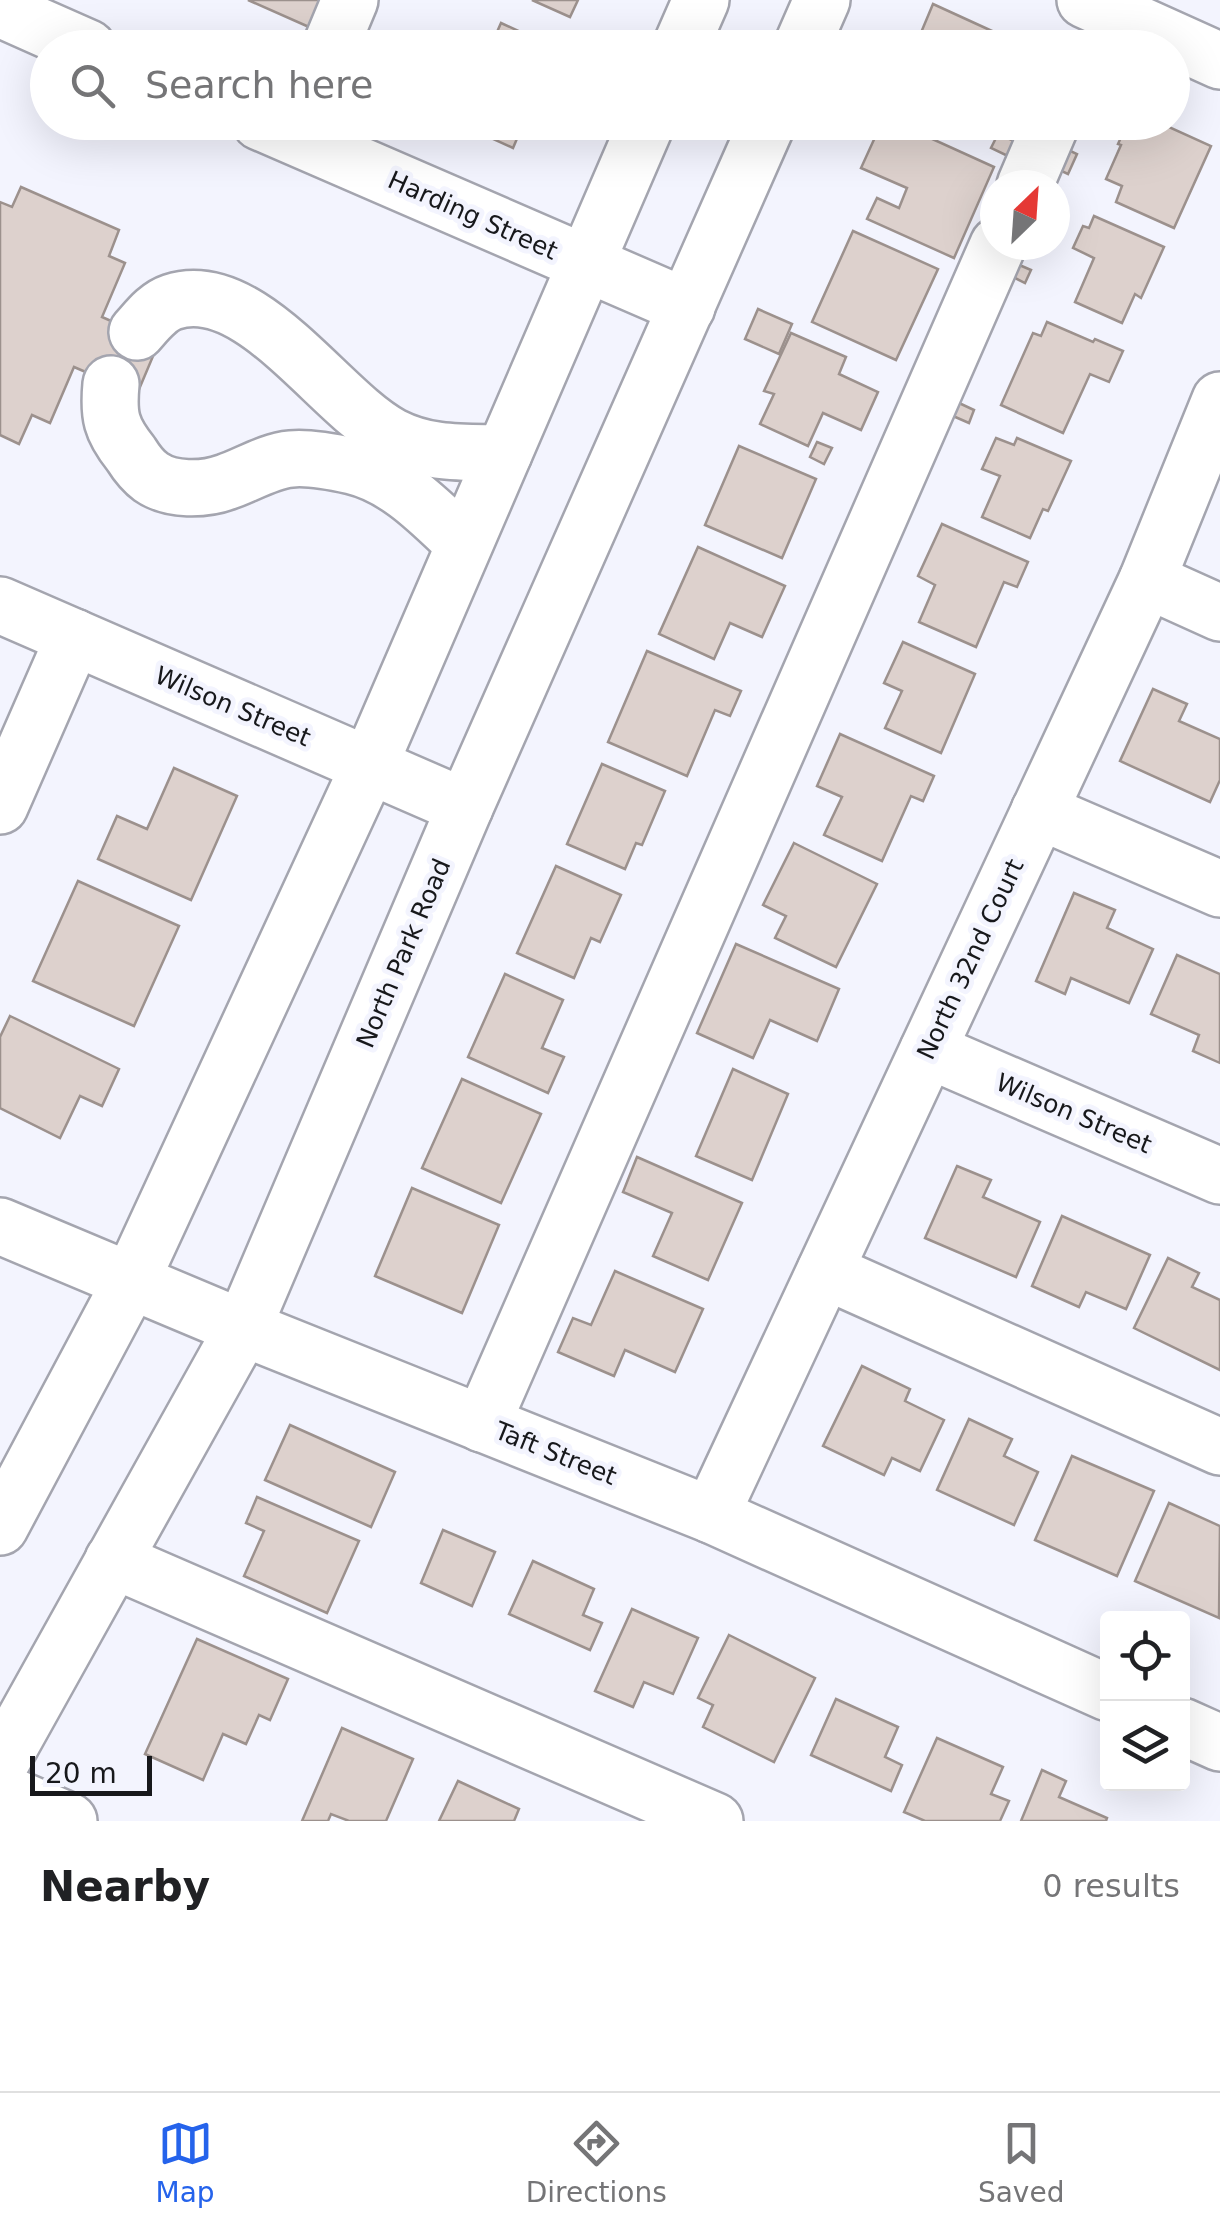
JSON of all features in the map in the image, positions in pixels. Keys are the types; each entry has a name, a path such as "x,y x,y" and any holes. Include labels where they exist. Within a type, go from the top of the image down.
{"street":[{"path":"338,30 350,0"},
{"path":"688,30 700,0"},
{"path":"809,30 822,0"},
{"path":"0,9 47,30"},
{"path":"1094,14 1136,30"},
{"path":"1190,51 1220,62"},
{"name":"Harding Street","path":"311,140 687,307"},
{"path":"0,1528 130,1280 370,766 640,140"},
{"name":"North Park Road","path":"0,1764 243,1328 465,807 760,140"},
{"path":"1031,170 1044,140"},
{"path":"482,1424 991,260"},
{"path":"137,332 171,302 200,300 221,304 245,313 262,326 390,435 434,452 504,453"},
{"path":"112,384 108,409 115,434 152,478 183,488 222,484 291,459 354,466 388,480 464,544"},
{"name":"North 32nd Court","path":"711,1515 1147,580 1220,400"},
{"path":"1147,580 1220,613"},
{"name":"Wilson Street","path":"0,606 465,807"},
{"path":"0,806 74,637"},
{"path":"1039,811 1220,889"},
{"name":"Wilson Street","path":"928,1050 1220,1176"},
{"name":"Taft Street","path":"0,1226 711,1515 1100,1689"},
{"path":"825,1271 1220,1448"},
{"path":"113,1560 716,1821"},
{"path":"1190,1730 1220,1743"},
{"path":"0,1791 68,1821"}],"building":[{"path":"248,0 321,0 309,27"},
{"path":"532,0 578,0 570,17"},
{"path":"933,4 990,30 922,30"},
{"path":"501,23 516,30 498,30"},
{"path":"1190,136 1211,146 1174,228 1116,202 1122,186 1106,179 1121,145 1120,140 1190,140"},
{"path":"495,140 516,140 513,148"},
{"path":"874,140 935,140 994,167 980,170 980,199 954,258 867,219 877,198 899,208 907,188 861,168"},
{"path":"995,140 1019,143 1012,158 991,148"},
{"path":"1064,148 1077,154 1070,170 1055,168"},
{"path":"21,187 119,230 109,256 125,263 102,317 159,342 137,394 74,367 50,423 32,415 19,444 0,435 0,202 12,207"},
{"path":"1094,216 1164,247 1141,298 1135,294 1122,323 1075,302 1094,258 1073,248 1083,226 1089,228"},
{"path":"853,231 938,269 896,360 812,322"},
{"path":"1017,264 1031,270 1025,283 1011,276"},
{"path":"758,309 792,324 779,354 745,339"},
{"path":"1047,322 1123,351 1109,382 1090,374 1063,433 1001,405 1033,333 1041,336"},
{"path":"791,333 846,357 839,374 878,392 861,430 823,413 808,446 760,424 774,394 764,391"},
{"path":"959,403 974,410 969,423 953,416"},
{"path":"996,438 1014,445 1017,438 1071,461 1048,511 1043,509 1030,538 982,517 1000,476 982,469"},
{"path":"817,442 832,448 824,464 810,457"},
{"path":"739,446 816,479 782,558 705,525"},
{"path":"942,524 1028,562 1017,587 1004,582 976,647 919,622 935,585 918,576"},
{"path":"698,547 785,586 762,637 730,623 714,659 659,634"},
{"path":"903,642 975,674 941,753 885,728 902,691 884,683"},
{"path":"647,651 741,691 730,716 715,710 687,776 608,742"},
{"path":"1153,689 1187,704 1179,721 1220,739 1220,780 1210,802 1120,761"},
{"path":"840,734 934,776 923,801 911,796 882,861 824,835 842,797 817,786"},
{"path":"602,764 665,791 642,845 636,843 625,869 567,844"},
{"path":"174,768 237,796 191,900 98,859 117,816 147,829"},
{"path":"794,843 877,884 836,967 775,938 786,916 763,905"},
{"path":"556,866 621,895 600,942 591,938 574,978 517,953"},
{"path":"78,881 179,926 134,1026 33,981"},
{"path":"1074,893 1115,910 1107,928 1153,949 1129,1003 1071,978 1065,994 1036,981"},
{"path":"736,944 839,989 817,1041 770,1020 753,1058 697,1033"},
{"path":"1177,955 1220,974 1220,1063 1193,1051 1199,1035 1151,1014"},
{"path":"505,974 563,1000 542,1048 564,1057 548,1093 468,1057"},
{"path":"10,1016 119,1069 102,1106 80,1096 60,1138 0,1108 0,1037"},
{"path":"733,1069 788,1094 752,1180 696,1156"},
{"path":"462,1079 541,1114 501,1203 422,1168"},
{"path":"637,1157 742,1203 708,1280 653,1256 672,1213 623,1192"},
{"path":"957,1166 991,1180 983,1197 1040,1222 1016,1277 925,1238"},
{"path":"412,1188 499,1225 462,1313 375,1276"},
{"path":"1062,1216 1150,1255 1126,1309 1086,1292 1079,1307 1032,1286"},
{"path":"1168,1258 1199,1273 1192,1287 1220,1300 1220,1370 1134,1328"},
{"path":"615,1271 703,1309 675,1372 625,1350 614,1376 558,1352 573,1318 591,1325"},
{"path":"862,1366 910,1389 905,1401 944,1420 920,1471 892,1458 884,1475 823,1446"},
{"path":"969,1419 1012,1439 1004,1456 1038,1472 1014,1525 937,1490"},
{"path":"290,1425 395,1472 371,1527 265,1480"},
{"path":"1072,1456 1154,1491 1117,1576 1035,1540"},
{"path":"257,1497 359,1541 327,1613 244,1576 264,1531 246,1523"},
{"path":"1169,1503 1220,1526 1219,1618 1135,1581"},
{"path":"443,1530 495,1552 472,1606 421,1583"},
{"path":"533,1561 594,1589 583,1615 602,1623 590,1650 509,1614"},
{"path":"632,1609 698,1638 673,1694 644,1682 633,1707 595,1691"},
{"path":"729,1635 815,1678 774,1762 703,1727 713,1705 698,1698"},
{"path":"197,1639 288,1679 270,1720 259,1715 246,1744 223,1734 203,1780 145,1754"},
{"path":"836,1699 898,1727 885,1757 902,1765 891,1791 811,1755"},
{"path":"342,1728 413,1759 386,1821 349,1821 331,1814 328,1821 302,1821"},
{"path":"937,1738 1003,1767 991,1794 1009,1801 1000,1821 925,1821 904,1812"},
{"path":"1042,1770 1066,1781 1059,1797 1107,1818 1106,1821 1021,1821"},
{"path":"458,1781 519,1809 514,1821 439,1821"}]}
